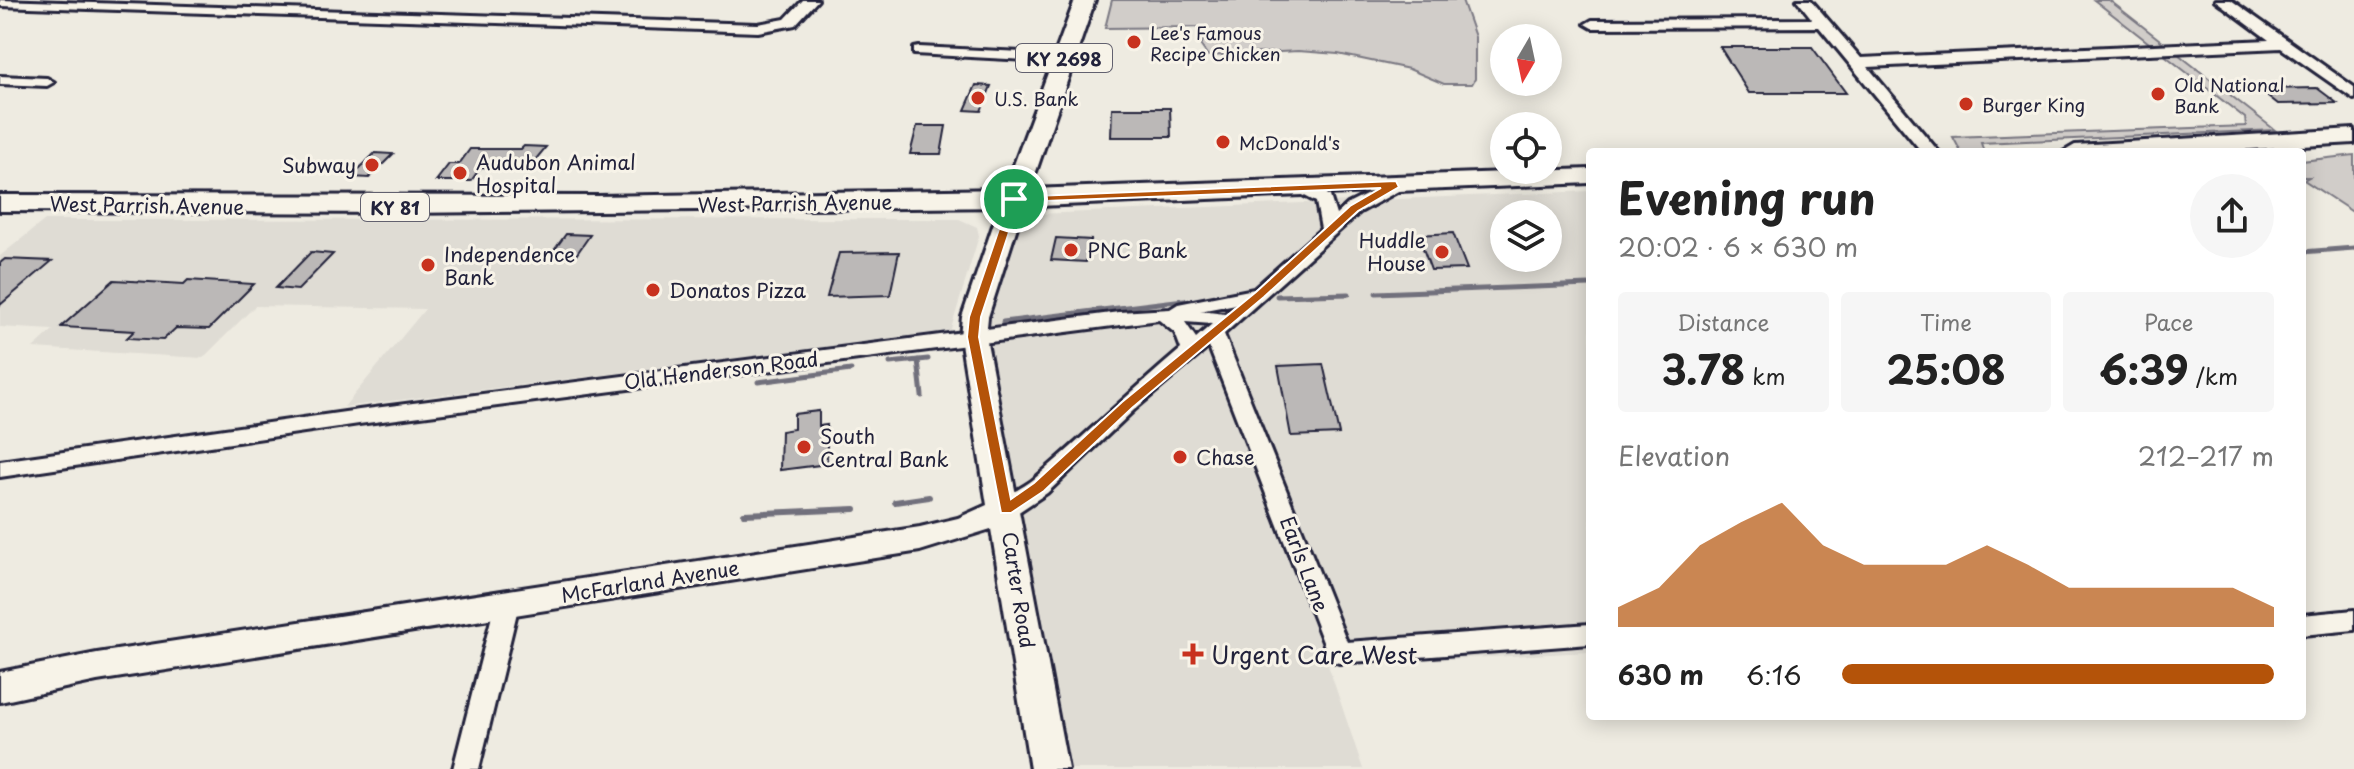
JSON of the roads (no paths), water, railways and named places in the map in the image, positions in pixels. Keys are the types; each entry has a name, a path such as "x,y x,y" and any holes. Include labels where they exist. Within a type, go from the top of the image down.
{"main road":[{"name":"Carter Road","path":"1014,199 1085,0"},
{"path":"2145,148 2354,136"},
{"name":"West Parrish Avenue","path":"0,203 530,207 1014,199 1586,176"}],"street":[{"path":"0,2 758,28 790,22 811,0"},
{"path":"1804,0 1928,148"},
{"path":"2222,0 2354,94"},
{"path":"1592,24 1823,23"},
{"path":"1857,63 2284,44"},
{"path":"919,51 1063,58"},
{"path":"0,80 47,82"},
{"path":"1221,326 1330,229 1369,198 1396,185"},
{"path":"1330,229 1338,216 1340,187"},
{"path":"1305,189 1324,200 1330,229"},
{"name":"Carter Road","path":"1014,199 975,317 973,337 1006,509 1049,769"},
{"path":"1163,314 1260,294"},
{"path":"1163,314 1183,330 1191,349"},
{"name":"Old Henderson Road","path":"0,469 1163,314 1221,326"},
{"name":"McFarland Avenue","path":"0,687 97,667 920,539 965,528 1006,509 1039,487 1191,349 1221,326"},
{"name":"Earls Lane","path":"1221,326 1339,653 1586,634"},
{"path":"466,769 507,604"},
{"path":"2306,625 2354,620"}],"waterway":[{"path":"2306,252 2354,248"},
{"path":"1376,293 1586,285"},
{"path":"1277,296 1349,294"},
{"path":"1003,322 1184,300"},
{"path":"918,360 928,359"},
{"path":"890,363 918,360"},
{"path":"918,360 922,396"},
{"path":"758,382 851,370"},
{"path":"895,502 929,497"},
{"path":"744,514 855,509"}],"place":[{"name":"Lee's Famous Recipe Chicken","path":"1134,42"},
{"name":"Old National Bank","path":"2158,94"},
{"name":"U.S. Bank","path":"978,98"},
{"name":"Burger King","path":"1966,104"},
{"name":"McDonald's","path":"1223,142"},
{"name":"Subway","path":"372,165"},
{"name":"Audubon Animal Hospital","path":"460,173"},
{"name":"PNC Bank","path":"1071,250"},
{"name":"Huddle House","path":"1442,252"},
{"name":"Independence Bank","path":"428,265"},
{"name":"Donatos Pizza","path":"653,290"},
{"name":"South Central Bank","path":"804,447"},
{"name":"Chase","path":"1180,457"},
{"name":"Urgent Care West","path":"1193,654"}]}
